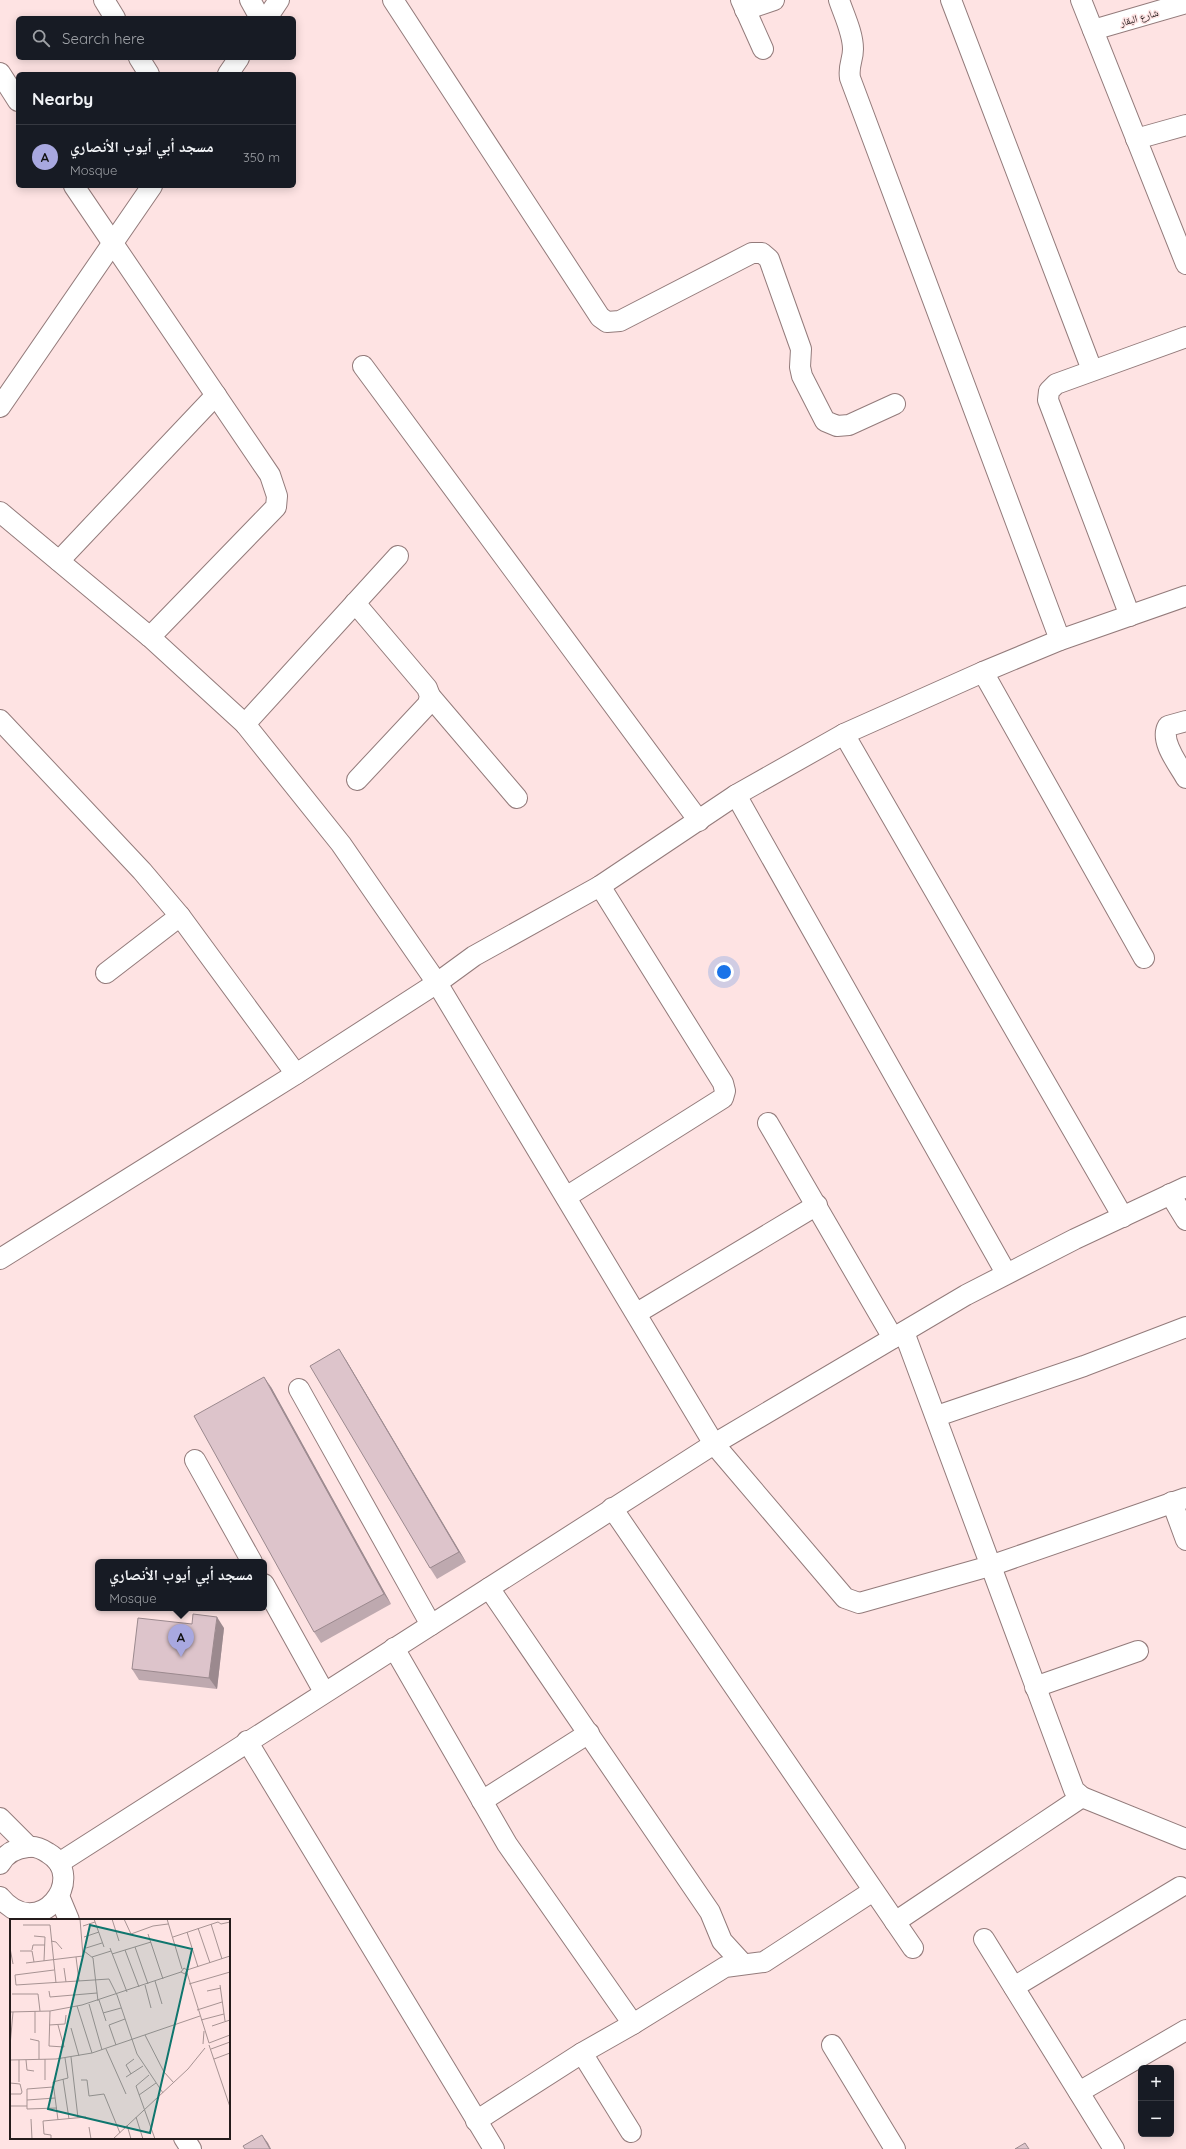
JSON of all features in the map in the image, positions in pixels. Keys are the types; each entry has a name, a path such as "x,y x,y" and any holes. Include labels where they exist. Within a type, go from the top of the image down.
{"street":[{"path":"104,0 114,16"},
{"path":"250,0 259,16"},
{"path":"268,16 279,0"},
{"path":"393,0 600,316 607,322 620,321 752,253 762,253 769,258 801,349 800,367 802,376 825,421 837,426 848,425 895,404"},
{"path":"763,49 743,5 774,0"},
{"path":"839,0 852,39 853,50 848,68 850,78 1060,640"},
{"path":"951,0 1092,370"},
{"path":"1081,0 1186,263"},
{"name":"شارع البقار","path":"1093,30 1186,3"},
{"path":"140,60 148,72"},
{"path":"229,72 238,60"},
{"path":"0,73 16,98"},
{"path":"1136,139 1186,125"},
{"path":"75,188 270,475 277,496 276,508 150,637"},
{"path":"0,407 151,188"},
{"path":"1130,616 1048,400 1049,391 1056,384 1186,337"},
{"path":"363,366 699,821"},
{"path":"59,561 216,395"},
{"path":"0,512 150,637 245,724 341,844 437,983 637,1313 714,1444 845,1598 859,1603 990,1566 1179,1500 1186,1540"},
{"path":"245,724 398,556"},
{"path":"0,1259 296,1074 437,983 474,956 600,886 736,795 844,734 983,672 1060,640 1186,596"},
{"path":"355,603 427,688 430,696 517,798"},
{"path":"983,672 1144,958"},
{"path":"357,780 428,704 430,696"},
{"path":"0,720 142,871 180,916 296,1074"},
{"path":"1186,721 1168,726 1165,731 1167,743 1186,778"},
{"path":"844,734 1123,1217"},
{"path":"736,795 1006,1273"},
{"path":"566,1197 723,1098 726,1091 723,1083 600,886"},
{"path":"106,973 180,916"},
{"path":"768,1123 817,1205 899,1335 937,1416 990,1566 1074,1790 1082,1797 1186,1839"},
{"path":"59,1863 247,1741 714,1444 1006,1273 1178,1191 1186,1220"},
{"path":"637,1313 817,1205"},
{"path":"937,1416 1084,1366 1186,1328"},
{"path":"299,1389 431,1624"},
{"path":"195,1460 250,1559"},
{"path":"612,1508 913,1948"},
{"path":"489,1588 710,1912 722,1941 742,1964"},
{"path":"267,1589 324,1692"},
{"path":"394,1648 506,1844 633,2024"},
{"path":"1036,1687 1138,1651"},
{"path":"482,1801 589,1733"},
{"path":"247,1741 494,2149"},
{"path":"894,1922 1082,1797"},
{"path":"0,1818 29,1847"},
{"path":"0,1864 10,1853 20,1848 29,1847 42,1849 59,1863 63,1874 63,1885 60,1896 53,1905 34,1917 18,1912 8,1906 0,1897"},
{"path":"1014,1987 1180,1887"},
{"path":"476,2121 582,2053 725,1968 742,1964 764,1962 874,1891"},
{"path":"60,1896 69,1919"},
{"path":"984,1939 1114,2149"},
{"path":"1079,2092 1186,2030"},
{"path":"832,2045 895,2149"},
{"path":"582,2053 631,2132"},
{"path":"185,2139 191,2149"}],"building":[{"path":"339,1349 459,1552 430,1568 310,1366"},
{"path":"264,1377 384,1594 314,1632 194,1416"},
{"path":"193,1614 217,1617 209,1678 132,1669 138,1618 192,1624"},
{"path":"262,2135 270,2149 245,2149 243,2146"},
{"path":"1025,2143 1029,2149 1015,2149"}],"place":[{"name":"مسجد أبي أيوب الأنصاري","path":"181,1657"}]}
